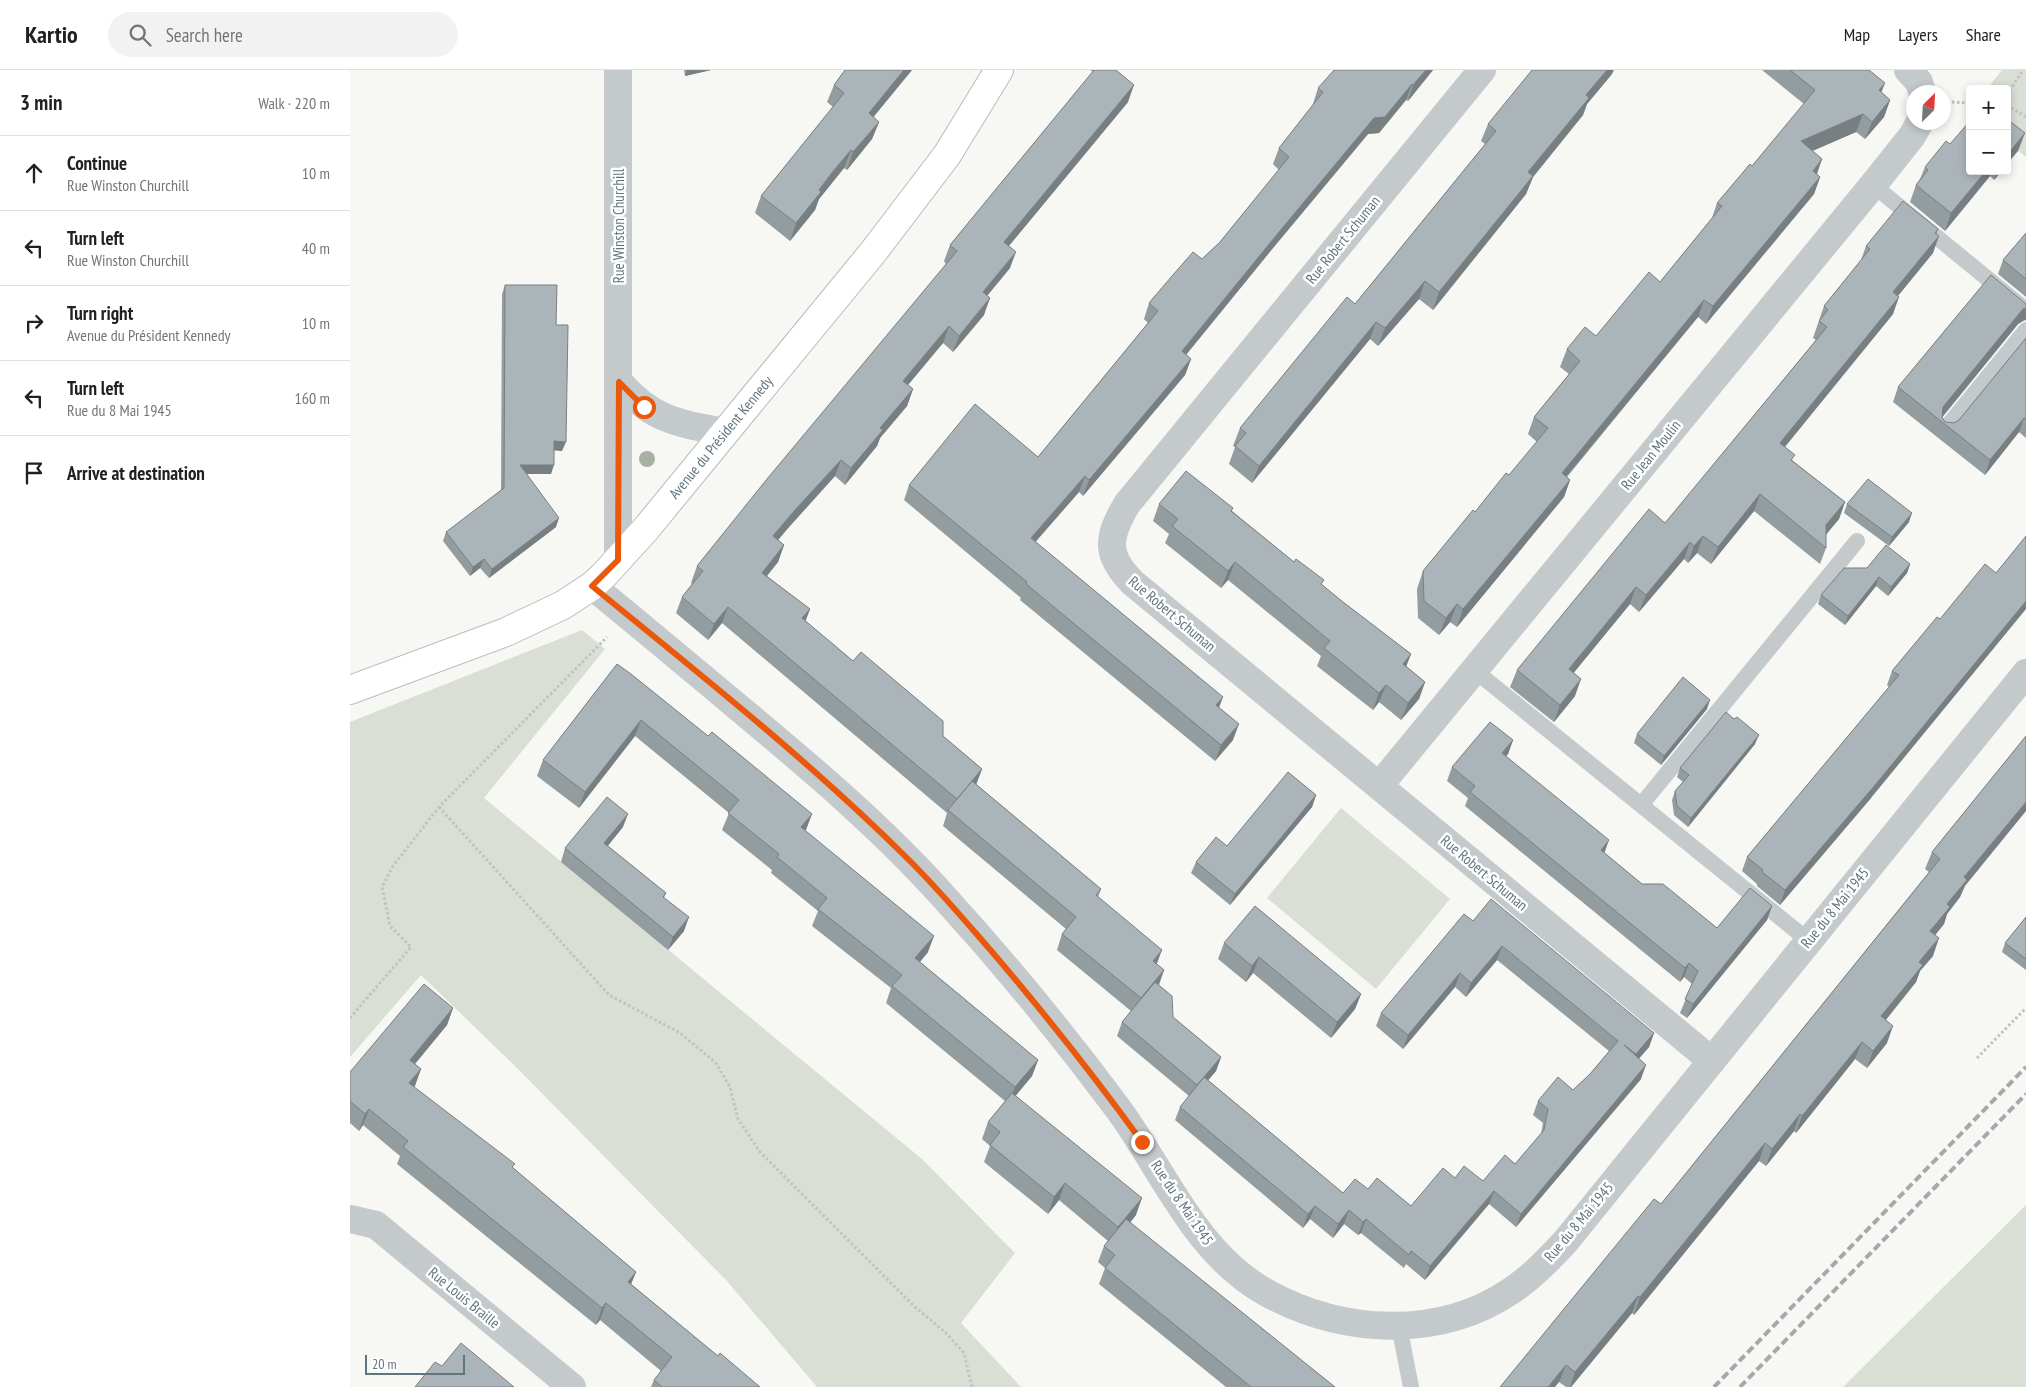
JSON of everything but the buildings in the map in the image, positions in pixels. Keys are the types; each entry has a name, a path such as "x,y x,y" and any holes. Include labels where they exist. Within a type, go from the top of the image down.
{"street":[{"name":"Rue Winston Churchill","path":"618,70 618,560"},
{"name":"Avenue du Président Kennedy","path":"350,690 506,632 563,605 592,586 645,530 874,252 928,181 973,115 1000,70"},
{"name":"Rue Robert Schuman","path":"1482,70 1127,504 1118,519 1112,547 1114,561 1133,583 1712,1060"},
{"path":"1908,70 1920,85"},
{"name":"Rue Jean Moulin","path":"1379,786 1873,186 1915,130"},
{"path":"619,382 644,407 662,417 680,424 725,432"},
{"name":"Rue du 8 Mai 1945","path":"592,586 854,806 943,896 1040,1009 1098,1081 1142,1142 1192,1224 1220,1258 1264,1292 1308,1312 1357,1324 1423,1325 1467,1314 1490,1303 1529,1278 1565,1242 2026,673"},
{"name":"Rue Louis Braille","path":"350,1219 376,1225 572,1387"}],"lane":[{"path":"1873,186 2026,310"},
{"path":"1946,428 2026,330"},
{"path":"1641,805 1857,541"},
{"path":"1474,670 1809,941"},
{"path":"1399,1326 1411,1387"}],"path":[{"path":"2011,90 2023,70"},
{"path":"1951,102 1966,103"},
{"path":"2011,108 2026,117"},
{"path":"350,1018 411,947 390,926 382,887 393,866 439,807 628,615"},
{"path":"439,807 609,995 680,1033 716,1063 730,1087 738,1119 760,1152 915,1308 945,1332 964,1353 972,1387"},
{"path":"1977,1058 2026,1008"}],"shaded area":[{"path":"2002,70 2026,70 2026,157 2011,145 2011,85 1990,85"},
{"path":"582,630 605,649 484,798 922,1159 1015,1253 961,1323 1021,1387 817,1387 726,1280 518,1069 421,975 350,1057 350,722"},
{"path":"1341,808 1450,899 1376,989 1267,898"},
{"path":"2026,1205 2026,1387 1843,1387"}],"railway":[{"path":"1714,1387 2026,1067"},
{"path":"1740,1387 2026,1094"}],"route":[{"path":"644,407 619,382 618,560 592,586 796,755 854,806 913,864 1040,1009 1098,1081 1142,1142"}]}
